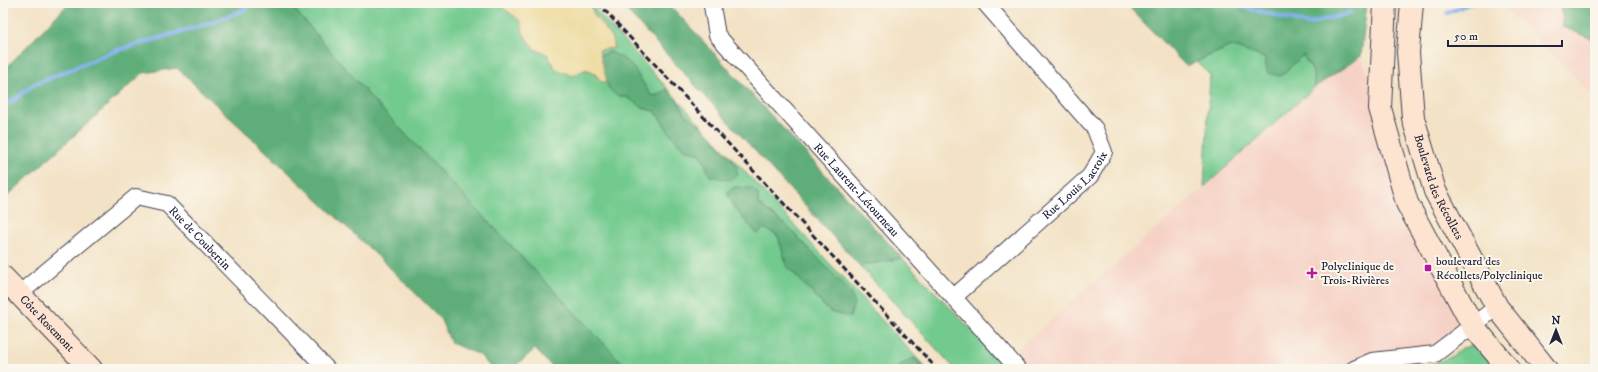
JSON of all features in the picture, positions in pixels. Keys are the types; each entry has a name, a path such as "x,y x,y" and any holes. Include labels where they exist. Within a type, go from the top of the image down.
{"main road":[{"path":"1385,3 1380,108 1407,203 1473,326 1509,369"},
{"name":"Boulevard des Récollets","path":"1412,3 1408,52 1413,118 1435,190 1497,307 1546,369"},
{"name":"Côte Rosemont","path":"3,277 91,369"}],"street":[{"name":"Rue Laurent-Létourneau","path":"715,3 712,6 717,35 1018,369"},
{"name":"Rue Louis Lacroix","path":"954,298 1090,176 1104,152 1096,129 985,3"},
{"name":"Rue de Coubertin","path":"19,294 136,197 167,204 327,369"},
{"path":"1354,369 1372,361 1435,354 1497,307"}],"shaded area":[{"path":"1500,3 1595,3 1595,97"},
{"path":"1361,56 1380,105 1407,203 1473,326 1435,354 1354,369 1018,369 1008,357 1204,187 1315,87"}],"green space":[{"path":"69,3 289,3 373,100 628,369 554,369 535,349 512,367 492,369 480,355 451,343 440,318 383,261 177,68 143,73 3,200 3,71"},
{"path":"289,3 499,3 503,8 522,21 534,49 547,54 555,68 575,68 586,70 602,82 607,82 610,90 616,94 630,99 645,108 655,111 672,136 684,149 701,154 710,176 708,134 704,128 687,116 675,97 707,131 770,199 927,369 914,358 900,365 899,369 628,369 373,100","holes":["758,194 758,203 788,227 808,247 850,317 830,312 787,266 778,236 764,228 757,234 740,214"]},
{"path":"620,3 668,3 902,258 860,266"},
{"path":"1125,3 1367,3 1361,56 1315,87 1312,70 1303,55 1281,76 1267,73 1265,58 1231,46 1186,66"},
{"path":"1561,3 1595,3 1595,40 1563,27"},
{"path":"590,4 668,89 655,96 651,95 635,70 626,61 610,52 601,55 599,50 614,48 611,36 595,16"},
{"path":"1231,46 1265,58 1303,55 1312,70 1315,87 1204,187 1210,75 1196,62"},
{"path":"610,52 619,56 631,65 651,95 655,96 668,89 687,116 704,128 729,156 736,165 738,175 729,180 710,176 701,154 685,149 672,136 655,111 645,108 628,98 613,93 606,81 601,55"},
{"path":"735,187 752,188 758,194 758,204 788,227 851,293 854,304 850,317 830,312 787,266 778,236 764,228 758,234 744,219 732,204 727,192"},
{"path":"902,258 1008,369 955,369 860,266"},
{"path":"1477,345 1501,369 1368,369 1405,364 1428,365 1451,357 1462,348"},
{"path":"914,358 927,369 899,369 900,365"}],"sand":[{"path":"499,3 589,3 595,16 611,36 614,48 599,50 607,82 602,82 595,74 586,69 572,76 555,68 547,54 534,49 523,33 521,21 503,8"}],"waterway":[{"path":"3,108 33,85 115,51 214,22 245,9 248,3"},
{"path":"1228,3 1308,24 1350,13"},
{"path":"1447,13 1471,3"}],"railway":[{"path":"598,3 937,369"}],"place":[{"name":"boulevard des Récollets/Polyclinique","path":"1428,268"},
{"name":"Polyclinique de Trois-Rivières","path":"1312,273"}]}
